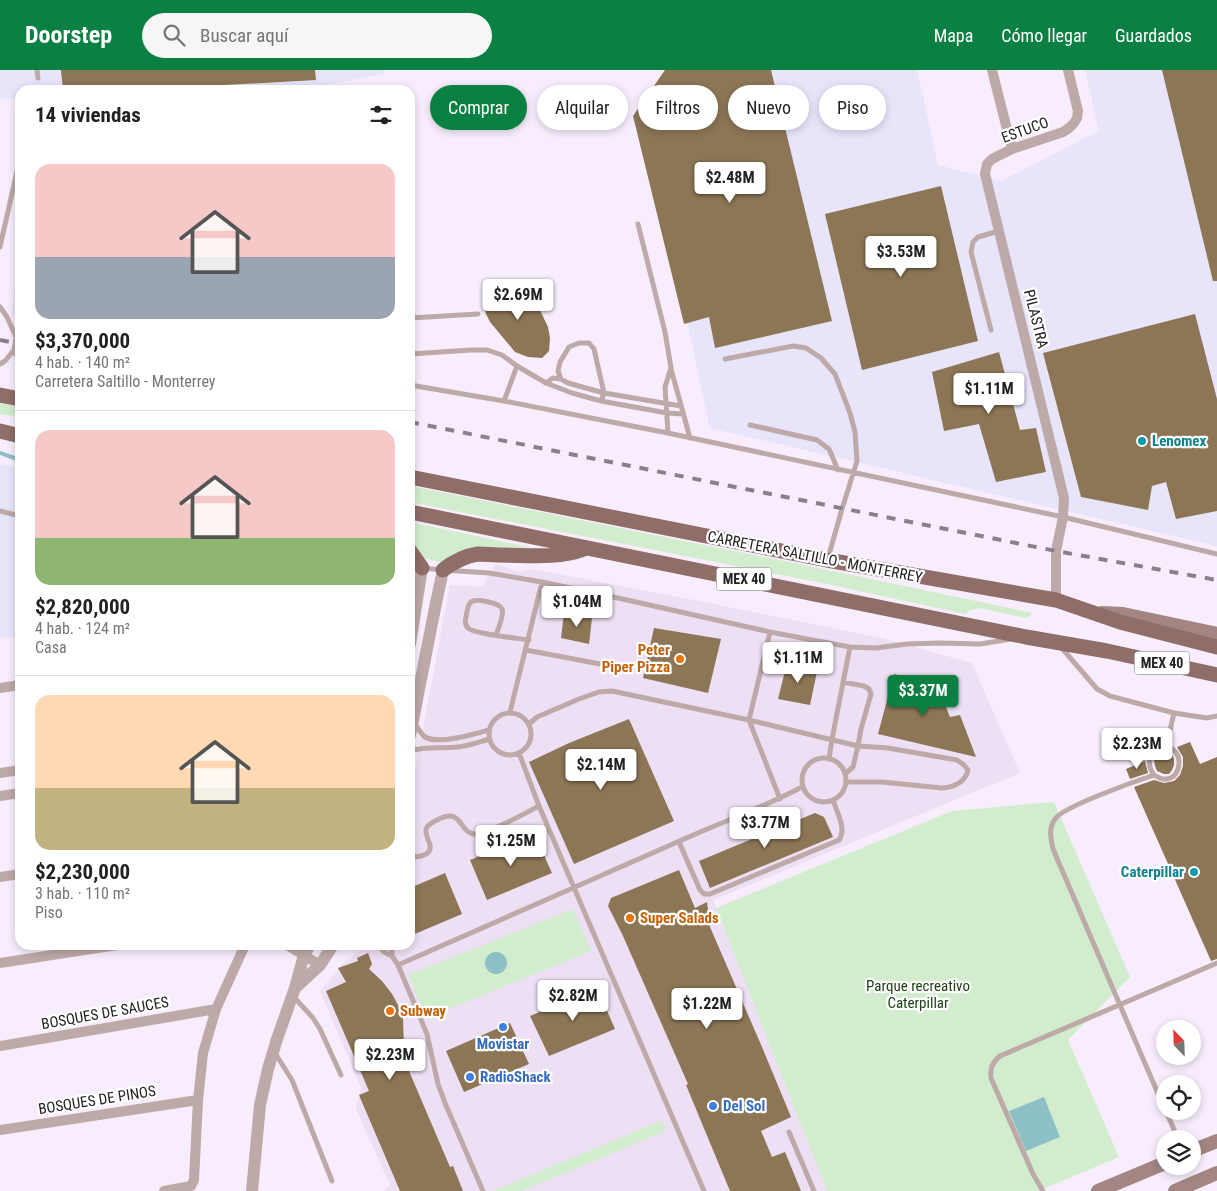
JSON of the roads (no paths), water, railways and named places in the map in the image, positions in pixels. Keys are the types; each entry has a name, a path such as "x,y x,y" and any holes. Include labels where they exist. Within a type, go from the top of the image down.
{"main road":[{"path":"0,395 15,399"},
{"path":"0,422 15,425"},
{"path":"0,432 15,435"},
{"name":"CARRETERA SALTILLO - MONTERREY","path":"415,478 827,560 1056,600 1120,622 1217,647"},
{"name":"MEX 40","path":"415,513 1026,637 1107,650 1217,675"},
{"path":"443,570 462,558 478,554 555,555 588,547"},
{"path":"415,558 422,568"},
{"name":"MEX 40","path":"1090,612 1123,614 1217,634"},
{"path":"1201,1147 1217,1141"},
{"path":"1098,1191 1156,1167"},
{"path":"1175,1191 1217,1173"}],"street":[{"path":"992,70 1012,149"},
{"name":"ESTUCO","path":"987,164 992,159 1012,149 1063,132 1074,123 1078,111 1068,70"},
{"name":"PILASTRA","path":"987,164 985,174 1064,498 1056,551 1056,600"},
{"path":"415,612 422,568"},
{"path":"415,706 443,570"},
{"path":"0,688 15,686"},
{"path":"0,773 15,771"},
{"path":"0,796 15,794"},
{"path":"0,877 15,875"},
{"path":"0,963 84,950"},
{"path":"164,1191 191,1186 194,1180 198,1100 203,1053 216,1009 243,950"},
{"path":"307,950 320,965"},
{"path":"252,1191 260,1105 268,1069 307,950"},
{"path":"294,992 320,965 330,950"},
{"name":"BOSQUES DE SAUCES","path":"0,1046 216,1009"},
{"name":"BOSQUES DE PINOS","path":"0,1130 198,1100"}],"lane":[{"path":"37,70 38,78"},
{"path":"0,247 15,183"},
{"path":"638,224 665,332 671,368 690,438"},
{"path":"991,330 971,252 973,242 978,237 999,231"},
{"path":"0,307 15,333"},
{"path":"415,318 478,314"},
{"path":"561,379 558,371 560,362 569,347 579,343 589,343 594,349 604,393 602,401"},
{"path":"0,364 5,361 14,350 15,346"},
{"path":"725,359 793,346 806,348 821,358 835,374 855,432 857,461 827,560"},
{"path":"415,354 487,350 502,355 546,383 572,393 602,401 667,413 683,414"},
{"path":"504,401 517,366"},
{"path":"668,433 665,387 671,368"},
{"path":"546,383 552,378 561,379 568,383 604,393 681,406"},
{"path":"415,386 668,433 1062,517 1217,554"},
{"path":"750,425 817,440 828,449 838,470"},
{"path":"0,511 15,515"},
{"path":"422,568 489,573 542,582 770,632 850,647 876,648 938,643 980,644 1026,637"},
{"path":"510,712 542,582"},
{"path":"496,635 503,611 501,607 498,604 476,600 471,602 466,620 466,626 469,630 496,635 529,640"},
{"path":"770,632 748,720 780,799"},
{"path":"1057,642 1097,689 1110,696 1174,713 1207,718 1217,716"},
{"path":"829,759 850,647"},
{"path":"526,650 616,667"},
{"path":"843,682 869,688 871,694 853,767 845,774"},
{"path":"529,724 537,718 578,699 598,692 612,690 858,746 888,748 957,760 964,764 968,770 962,782 942,788 882,782 846,782"},
{"path":"510,712 518,714 529,724 531,737 529,743 519,752 513,754 501,753 492,745 489,730 497,717 510,712"},
{"path":"1166,748 1174,713"},
{"path":"415,725 425,737 432,739 457,738 489,730"},
{"path":"415,749 460,747 490,739"},
{"path":"1160,748 1166,748 1175,752 1180,762 1180,767 1174,776 1163,779 1158,778 1154,774 1150,770 1149,760 1155,751 1160,748"},
{"path":"519,752 539,806 704,1191"},
{"path":"823,758 836,762 845,774 844,790 840,796 833,800 818,802 811,799 802,787 803,773 810,763 816,760 823,758"},
{"path":"1154,774 1069,808 1055,818 1050,832 1054,849 1156,1089"},
{"path":"398,965 780,799 802,787"},
{"path":"679,842 700,890 704,894 710,894 839,840 843,830 833,800"},
{"path":"415,857 422,856 430,850 426,831 427,827 438,819 451,816 458,819 470,832 476,834 492,829 539,806"},
{"path":"383,950 392,956 398,965 427,1034 438,1084 483,1191"},
{"path":"392,950 392,956"},
{"path":"1043,1191 1033,1174 991,1078 994,1061 1000,1056 1217,963"},
{"path":"294,992 320,1029 341,1075"},
{"path":"273,1051 292,1080 332,1181"},
{"path":"789,1132 814,1191"}],"water":[{"path":"496,952 504,955 507,963 504,971 496,974 488,971 485,963 488,955"},
{"path":"1044,1097 1060,1137 1026,1151 1009,1111"}],"waterway":[{"path":"0,453 15,458"}],"railway":[{"path":"0,340 15,343"},
{"path":"415,423 1056,551 1217,580"}],"place":[{"name":"Lenomex","path":"1142,441"},
{"name":"Peter Piper Pizza","path":"680,659"},
{"name":"Caterpillar","path":"1194,872"},
{"name":"Super Salads","path":"630,918"},
{"name":"Subway","path":"390,1011"},
{"name":"Movistar","path":"503,1027"},
{"name":"RadioShack","path":"470,1077"},
{"name":"Del Sol","path":"713,1106"}],"park label":[{"name":"Parque recreativo Caterpillar","path":"918,994"}]}
